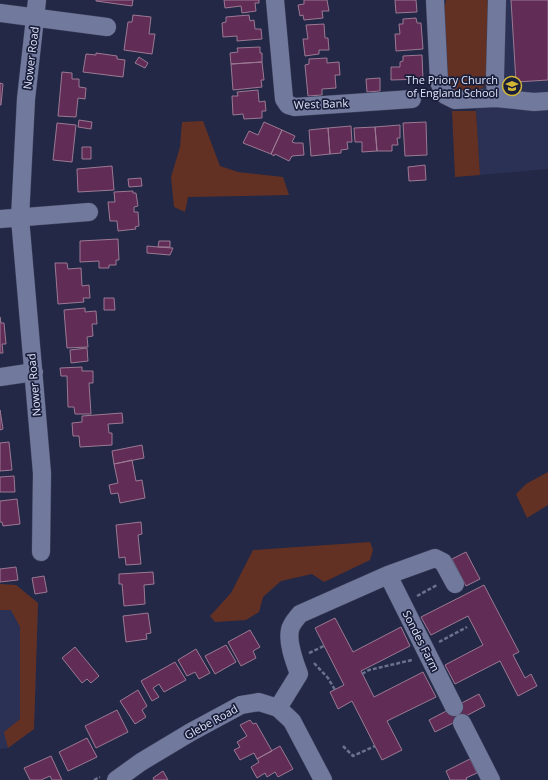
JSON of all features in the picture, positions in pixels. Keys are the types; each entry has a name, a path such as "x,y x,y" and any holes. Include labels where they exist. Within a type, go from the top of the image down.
{"street":[{"name":"West Bank","path":"275,0 284,99 288,105 295,107 412,100"},
{"path":"435,0 439,82 444,95 455,100 496,98 534,102 548,101"},
{"path":"496,98 495,77 497,0"},
{"name":"Nower Road","path":"37,9 26,99 20,218 42,472 41,552"},
{"name":"Nower Road","path":"0,13 37,9 107,27"},
{"path":"0,219 89,212"},
{"path":"0,367 33,368"},
{"path":"0,377 33,368"},
{"path":"278,708 299,674 291,647 289,631 293,622 300,614 388,575 435,558 443,562 454,581"},
{"name":"Sondes Farm","path":"388,575 490,780"},
{"name":"Glebe Road","path":"116,780 141,762 191,732 241,705 259,702 278,708 292,721 323,780"}],"path":[{"path":"402,603 454,581"},
{"path":"362,674 369,670 416,659 467,627"},
{"path":"310,659 328,678 335,690"},
{"path":"343,746 353,756 375,746"}],"shaded area":[{"path":"446,0 492,0 491,82 477,91 454,91 449,87 446,72 444,9"},
{"name":"The Priory Church of England School","path":"449,0 548,0 548,169 480,175 476,111 477,91"},
{"path":"452,111 476,111 480,175 455,177"},
{"path":"203,121 220,166 238,172 283,177 289,195 188,197 185,212 174,207 171,177 180,147 182,122"},
{"path":"548,472 548,505 527,518 516,494 526,484"},
{"path":"370,542 373,550 370,560 324,582 312,574 281,581 263,597 259,612 246,620 215,622 210,616 231,593 253,550"},
{"path":"0,584 16,585 38,603 34,729 8,748 0,749"},
{"path":"0,584 16,585 38,603 34,729 8,748 4,732 20,719 20,627 11,610 0,610"}],"building":[{"path":"96,0 133,0 132,6"},
{"path":"224,0 259,0 259,3 255,3 256,11 242,13 241,6 225,8"},
{"path":"304,0 327,0 329,11 322,11 323,18 304,20 303,15 300,16 298,5 304,4"},
{"path":"395,0 416,0 417,12 396,13"},
{"path":"511,0 548,0 548,80 516,82"},
{"path":"133,15 151,17 149,34 155,34 152,54 124,50 128,22 132,22"},
{"path":"249,15 250,21 254,20 255,29 261,29 262,39 237,41 237,36 223,37 222,23 226,22 226,17"},
{"path":"416,18 417,23 421,23 423,49 396,51 395,34 400,34 399,24 403,24 403,19"},
{"path":"324,24 325,38 328,38 329,50 319,50 319,54 305,56 303,39 308,39 306,25"},
{"path":"260,47 262,62 231,64 230,53 238,52 237,48"},
{"path":"96,53 117,56 117,59 125,60 123,77 83,72 86,54 96,55"},
{"path":"422,55 423,79 391,80 391,67 400,67 400,62 403,61 403,56"},
{"path":"139,57 148,63 145,68 135,63"},
{"path":"327,58 327,63 339,62 340,75 335,75 336,88 322,89 322,95 308,96 305,65 309,64 309,59"},
{"path":"262,62 264,80 261,80 262,87 233,90 231,64"},
{"path":"62,72 72,73 72,79 79,79 79,87 86,88 85,99 78,98 76,117 58,116"},
{"path":"380,78 380,91 367,92 366,79"},
{"path":"0,83 3,84 1,105 0,105"},
{"path":"258,90 259,102 265,101 266,111 262,111 262,118 244,119 243,114 233,115 232,96 238,96 237,92"},
{"path":"79,120 92,122 91,129 78,127"},
{"path":"264,122 282,130 271,154 243,143 249,131 258,135"},
{"path":"426,122 427,155 405,156 403,123"},
{"path":"57,123 76,125 72,162 53,160"},
{"path":"400,125 400,138 397,138 398,145 392,145 392,151 377,151 375,127"},
{"path":"351,126 352,142 347,142 348,149 341,150 341,153 330,154 328,128"},
{"path":"375,127 377,151 362,152 362,142 355,142 354,128"},
{"path":"328,128 330,154 311,156 309,130"},
{"path":"282,130 295,136 292,142 303,143 304,155 292,156 289,161 275,154 274,156 271,154"},
{"path":"82,147 91,147 91,159 82,159"},
{"path":"425,165 426,180 409,181 408,167"},
{"path":"112,166 114,190 78,192 77,169"},
{"path":"141,178 142,186 129,187 128,179"},
{"path":"133,191 133,193 136,193 138,206 134,207 134,212 138,212 139,226 135,227 136,229 118,231 117,221 110,221 108,202 115,202 114,192"},
{"path":"118,239 119,260 116,260 116,265 109,265 109,268 99,268 99,261 80,262 80,241"},
{"path":"159,241 170,241 170,247 158,247"},
{"path":"147,246 173,248 170,255 147,253"},
{"path":"55,263 67,263 68,269 81,268 82,286 89,285 90,298 83,298 84,302 58,304"},
{"path":"104,298 114,298 115,310 104,310"},
{"path":"85,308 85,312 96,311 97,324 92,324 93,336 87,337 88,347 67,348 64,310"},
{"path":"0,317 1,323 4,323 6,344 2,344 3,353 0,353"},
{"path":"87,348 88,361 71,363 70,350"},
{"path":"82,367 82,371 93,371 93,383 89,383 91,414 75,414 74,407 68,407 67,376 61,376 60,368"},
{"path":"0,410 3,429 0,430"},
{"path":"122,413 123,423 108,424 109,433 112,433 112,445 80,447 79,436 73,436 72,423 82,422 82,416"},
{"path":"9,442 12,470 0,471 0,443"},
{"path":"142,445 144,458 114,464 112,451"},
{"path":"132,460 136,481 142,480 145,498 120,503 118,493 111,494 109,485 118,483 114,464"},
{"path":"14,476 15,492 0,492 0,477"},
{"path":"17,499 20,524 3,526 2,522 0,522 0,501"},
{"path":"141,522 142,534 138,535 141,564 126,565 125,557 119,558 116,525"},
{"path":"466,552 480,579 466,586 452,559"},
{"path":"16,567 18,580 0,582 0,569"},
{"path":"153,572 154,584 144,585 145,604 124,606 122,584 119,584 119,574"},
{"path":"44,576 47,592 35,594 32,578"},
{"path":"484,585 519,652 513,655 525,678 531,674 537,686 518,696 500,661 455,684 445,665 483,645 468,616 431,635 421,617"},
{"path":"148,613 151,633 146,634 147,639 126,642 123,616"},
{"path":"335,618 353,652 401,627 410,646 361,671 374,697 423,672 436,697 387,721 402,750 382,760 352,701 338,709 330,692 344,685 315,628"},
{"path":"250,630 260,647 253,651 256,658 241,666 228,642"},
{"path":"226,645 236,662 215,674 205,656"},
{"path":"75,647 99,676 91,683 87,679 82,683 62,658"},
{"path":"196,649 210,673 199,679 195,672 187,676 178,660"},
{"path":"175,662 186,680 164,692 159,684 153,688 159,697 152,701 141,681"},
{"path":"138,690 147,706 142,710 146,717 135,724 120,701"},
{"path":"479,694 485,706 466,716 455,727 453,723 435,732 429,720"},
{"path":"117,710 128,732 96,748 85,726"},
{"path":"250,720 253,724 256,723 272,751 257,759 254,753 240,760 234,750 240,747 237,742 247,736 240,725"},
{"path":"87,738 97,757 68,771 59,752"},
{"path":"280,746 293,769 278,777 275,772 267,777 265,773 257,778 251,767 259,762 257,759"},
{"path":"51,756 62,780 52,780 50,776 41,780 30,780 24,768"},
{"path":"470,759 477,773 466,778 467,780 450,780 446,771"},
{"path":"163,771 168,780 154,780 153,778"}],"place":[{"name":"The Priory Church of England School","path":"512,86"}]}
